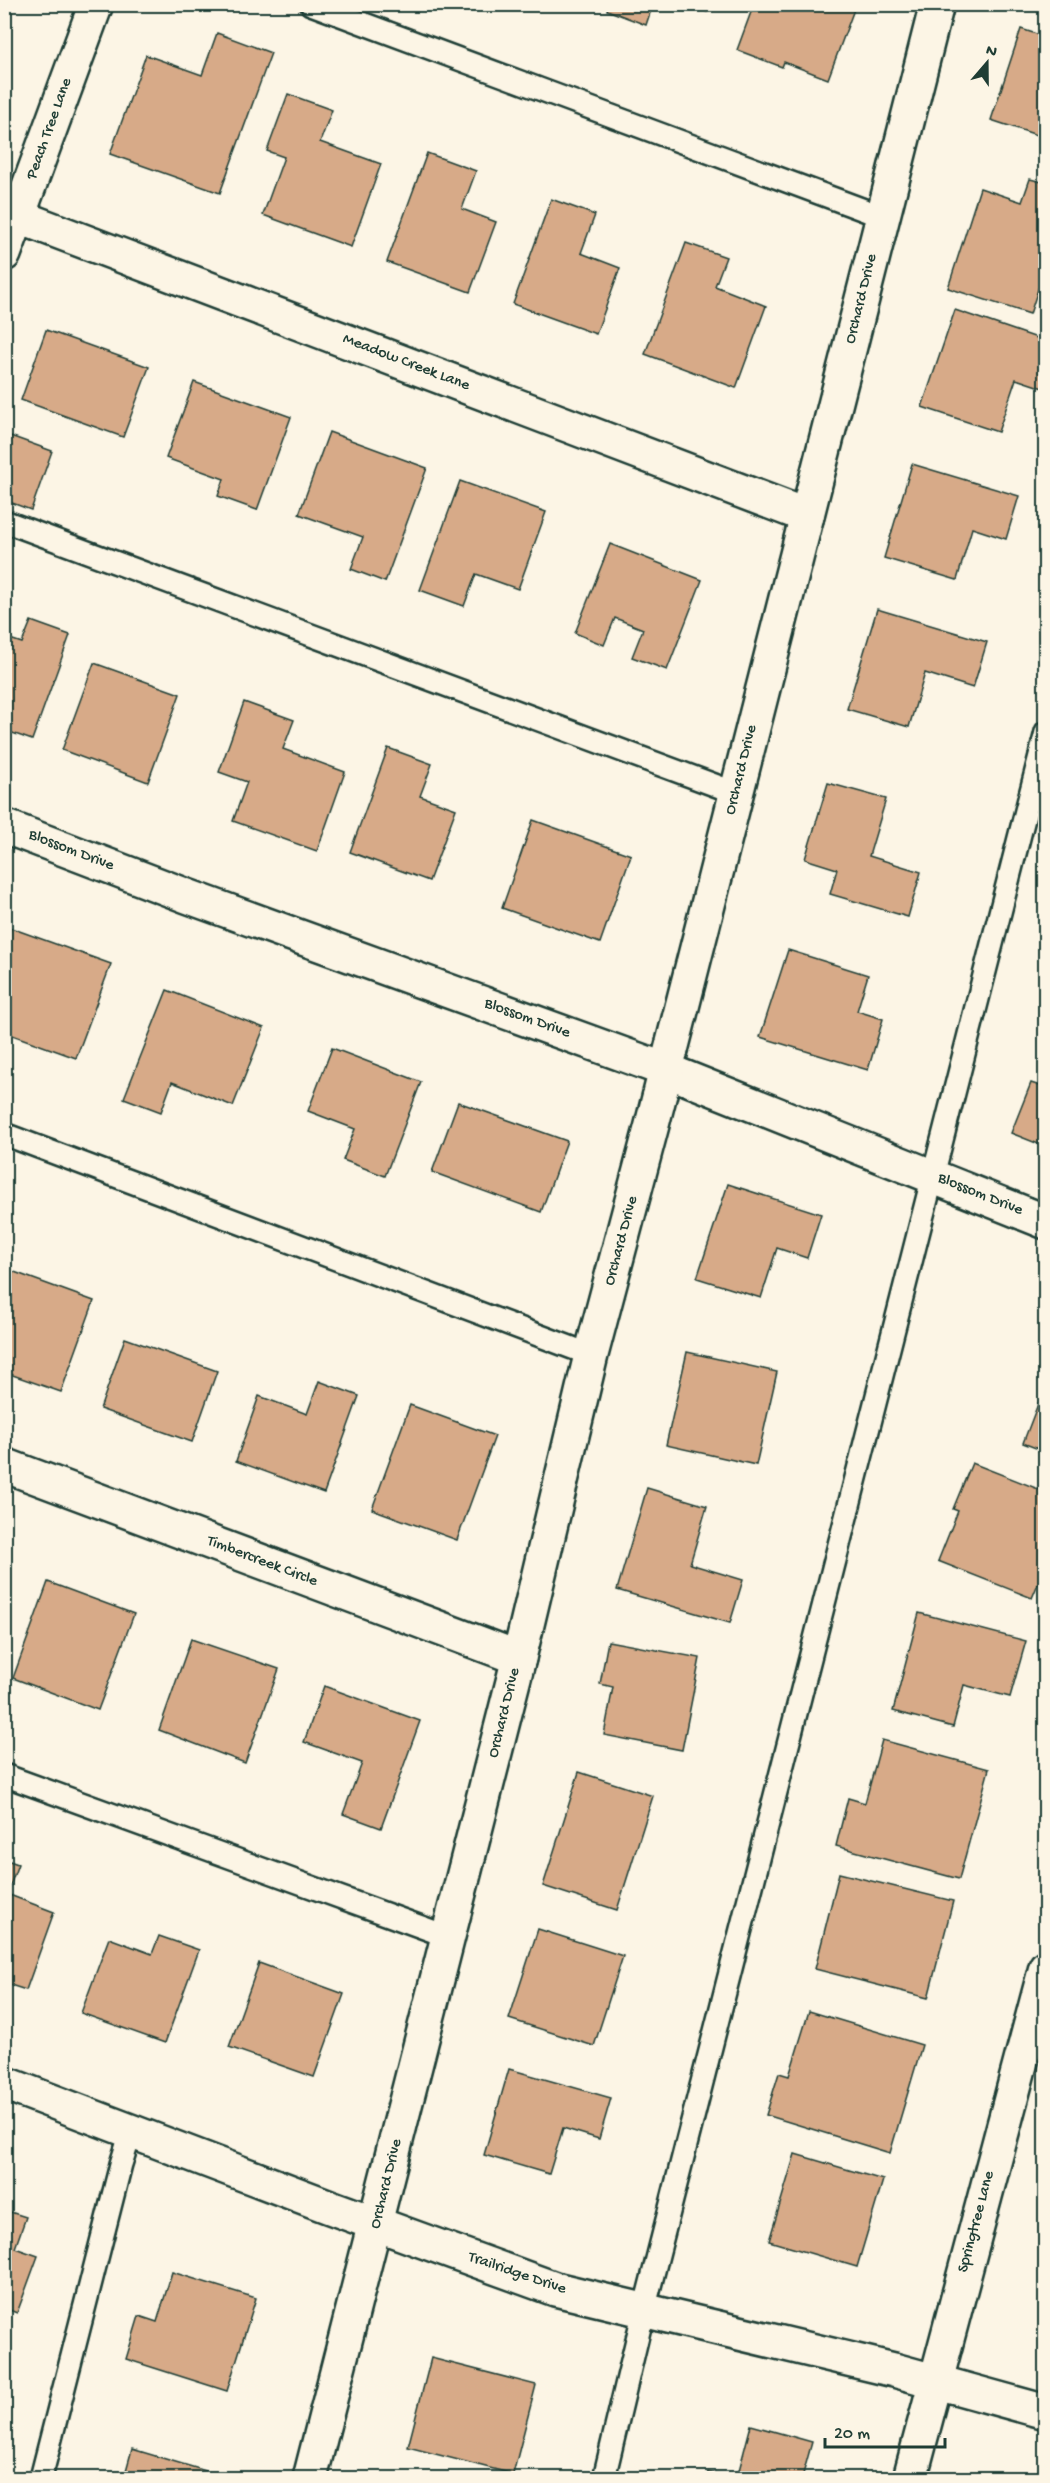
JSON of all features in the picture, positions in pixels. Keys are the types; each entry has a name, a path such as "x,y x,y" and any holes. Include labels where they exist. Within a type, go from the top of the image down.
{"street":[{"name":"Peach Tree Lane","path":"4,254 11,213 96,4"},
{"name":"Orchard Drive","path":"310,2478 519,1658 591,1355 938,4"},
{"name":"Meadow Creek Lane","path":"11,213 807,516"},
{"name":"Blossom Drive","path":"4,826 198,900 666,1070 1046,1222"},
{"name":"Timbercreek Circle","path":"4,1465 519,1658"},
{"name":"Springtree Lane","path":"910,2478 1046,1967"},
{"name":"Trailridge Drive","path":"4,2083 376,2224 555,2289 934,2381 1046,2412"}],"lane":[{"path":"311,4 883,217"},
{"path":"4,521 736,793"},
{"path":"604,2478 644,2310 1046,732"},
{"path":"4,1134 591,1355"},
{"path":"4,1775 449,1937"},
{"path":"41,2478 131,2132"}],"building":[{"path":"609,4 653,4 646,25 607,10"},
{"path":"686,4 710,4 707,12"},
{"path":"754,4 856,4 828,79 784,62 782,67 737,50"},
{"path":"1021,29 1046,37 1046,138 991,120"},
{"path":"217,33 271,53 220,193 110,154 146,55 202,75"},
{"path":"288,94 332,110 320,142 381,164 351,247 263,215 284,157 267,151"},
{"path":"427,153 476,171 462,209 496,222 470,292 387,262"},
{"path":"1030,179 1046,183 1046,265 1030,314 948,288 980,188 1022,202"},
{"path":"551,199 595,215 581,253 620,268 596,334 513,304"},
{"path":"686,243 726,257 715,286 766,306 736,388 645,354"},
{"path":"955,310 1046,341 1046,381 1043,388 1016,379 998,432 922,407"},
{"path":"46,330 149,367 123,437 21,400"},
{"path":"194,382 291,417 257,510 218,496 224,479 166,458"},
{"path":"329,432 427,468 385,582 351,569 363,537 299,514"},
{"path":"5,434 52,451 31,510 4,500"},
{"path":"912,464 1019,496 1006,539 972,528 957,580 884,558"},
{"path":"460,481 546,512 518,589 476,574 464,606 420,590"},
{"path":"610,544 702,580 667,670 632,657 643,629 615,618 604,645 575,633"},
{"path":"877,609 987,642 973,688 925,673 909,727 847,709"},
{"path":"31,621 70,635 32,740 4,730 4,637 22,643"},
{"path":"94,663 180,694 148,782 62,750"},
{"path":"244,702 294,720 283,749 345,772 317,851 233,821 247,782 219,772"},
{"path":"388,748 432,764 420,796 456,809 429,881 350,852"},
{"path":"828,783 886,799 869,856 921,872 908,917 830,894 837,869 805,859"},
{"path":"533,820 631,855 600,943 502,908"},
{"path":"11,928 111,964 76,1058 4,1032 4,947"},
{"path":"788,950 868,975 857,1011 883,1019 868,1070 760,1037"},
{"path":"167,990 264,1028 233,1106 172,1082 161,1112 124,1098"},
{"path":"332,1048 421,1082 385,1176 343,1160 355,1129 308,1111"},
{"path":"1031,1083 1046,1088 1046,1147 1011,1133"},
{"path":"458,1102 567,1141 541,1212 432,1172"},
{"path":"728,1184 821,1214 807,1258 777,1248 761,1298 697,1278"},
{"path":"6,1269 94,1301 61,1392 4,1372"},
{"path":"125,1338 217,1371 192,1442 100,1409"},
{"path":"687,1352 777,1372 756,1465 666,1445"},
{"path":"319,1381 359,1396 324,1493 236,1461 259,1396 307,1414"},
{"path":"1046,1383 1046,1452 1023,1443"},
{"path":"410,1405 495,1436 457,1540 372,1509"},
{"path":"972,1463 1046,1492 1046,1565 1032,1598 938,1561 958,1511 953,1509"},
{"path":"647,1488 707,1506 690,1564 743,1580 730,1623 617,1590"},
{"path":"48,1582 134,1614 98,1710 13,1678"},
{"path":"919,1613 1026,1641 1010,1697 964,1685 953,1727 893,1711"},
{"path":"191,1639 279,1669 245,1763 159,1730"},
{"path":"608,1641 700,1658 682,1750 604,1735 613,1687 600,1684"},
{"path":"324,1686 420,1721 381,1828 343,1814 362,1763 304,1742"},
{"path":"882,1740 989,1769 959,1879 836,1846 848,1798 865,1803"},
{"path":"579,1772 653,1796 617,1910 543,1886"},
{"path":"4,1859 18,1864 7,1894 54,1912 26,1990 4,1983"},
{"path":"839,1873 953,1901 928,1998 815,1969"},
{"path":"538,1929 623,1956 594,2046 509,2019"},
{"path":"159,1936 199,1950 165,2043 81,2013 109,1938 152,1954"},
{"path":"259,1963 344,1994 314,2077 229,2047"},
{"path":"809,2011 922,2045 890,2153 766,2115 779,2073 789,2076"},
{"path":"509,2069 611,2098 599,2139 563,2128 549,2174 484,2155"},
{"path":"795,2154 883,2180 857,2267 769,2241"},
{"path":"4,2210 26,2217 15,2248 38,2256 17,2313 4,2308"},
{"path":"172,2272 256,2298 227,2391 126,2359 139,2316 157,2322"},
{"path":"431,2358 536,2385 513,2474 408,2447"},
{"path":"751,2425 812,2442 802,2478 737,2478"},
{"path":"132,2449 206,2471 204,2478 124,2478"},
{"path":"708,2472 733,2478 706,2478"}]}
